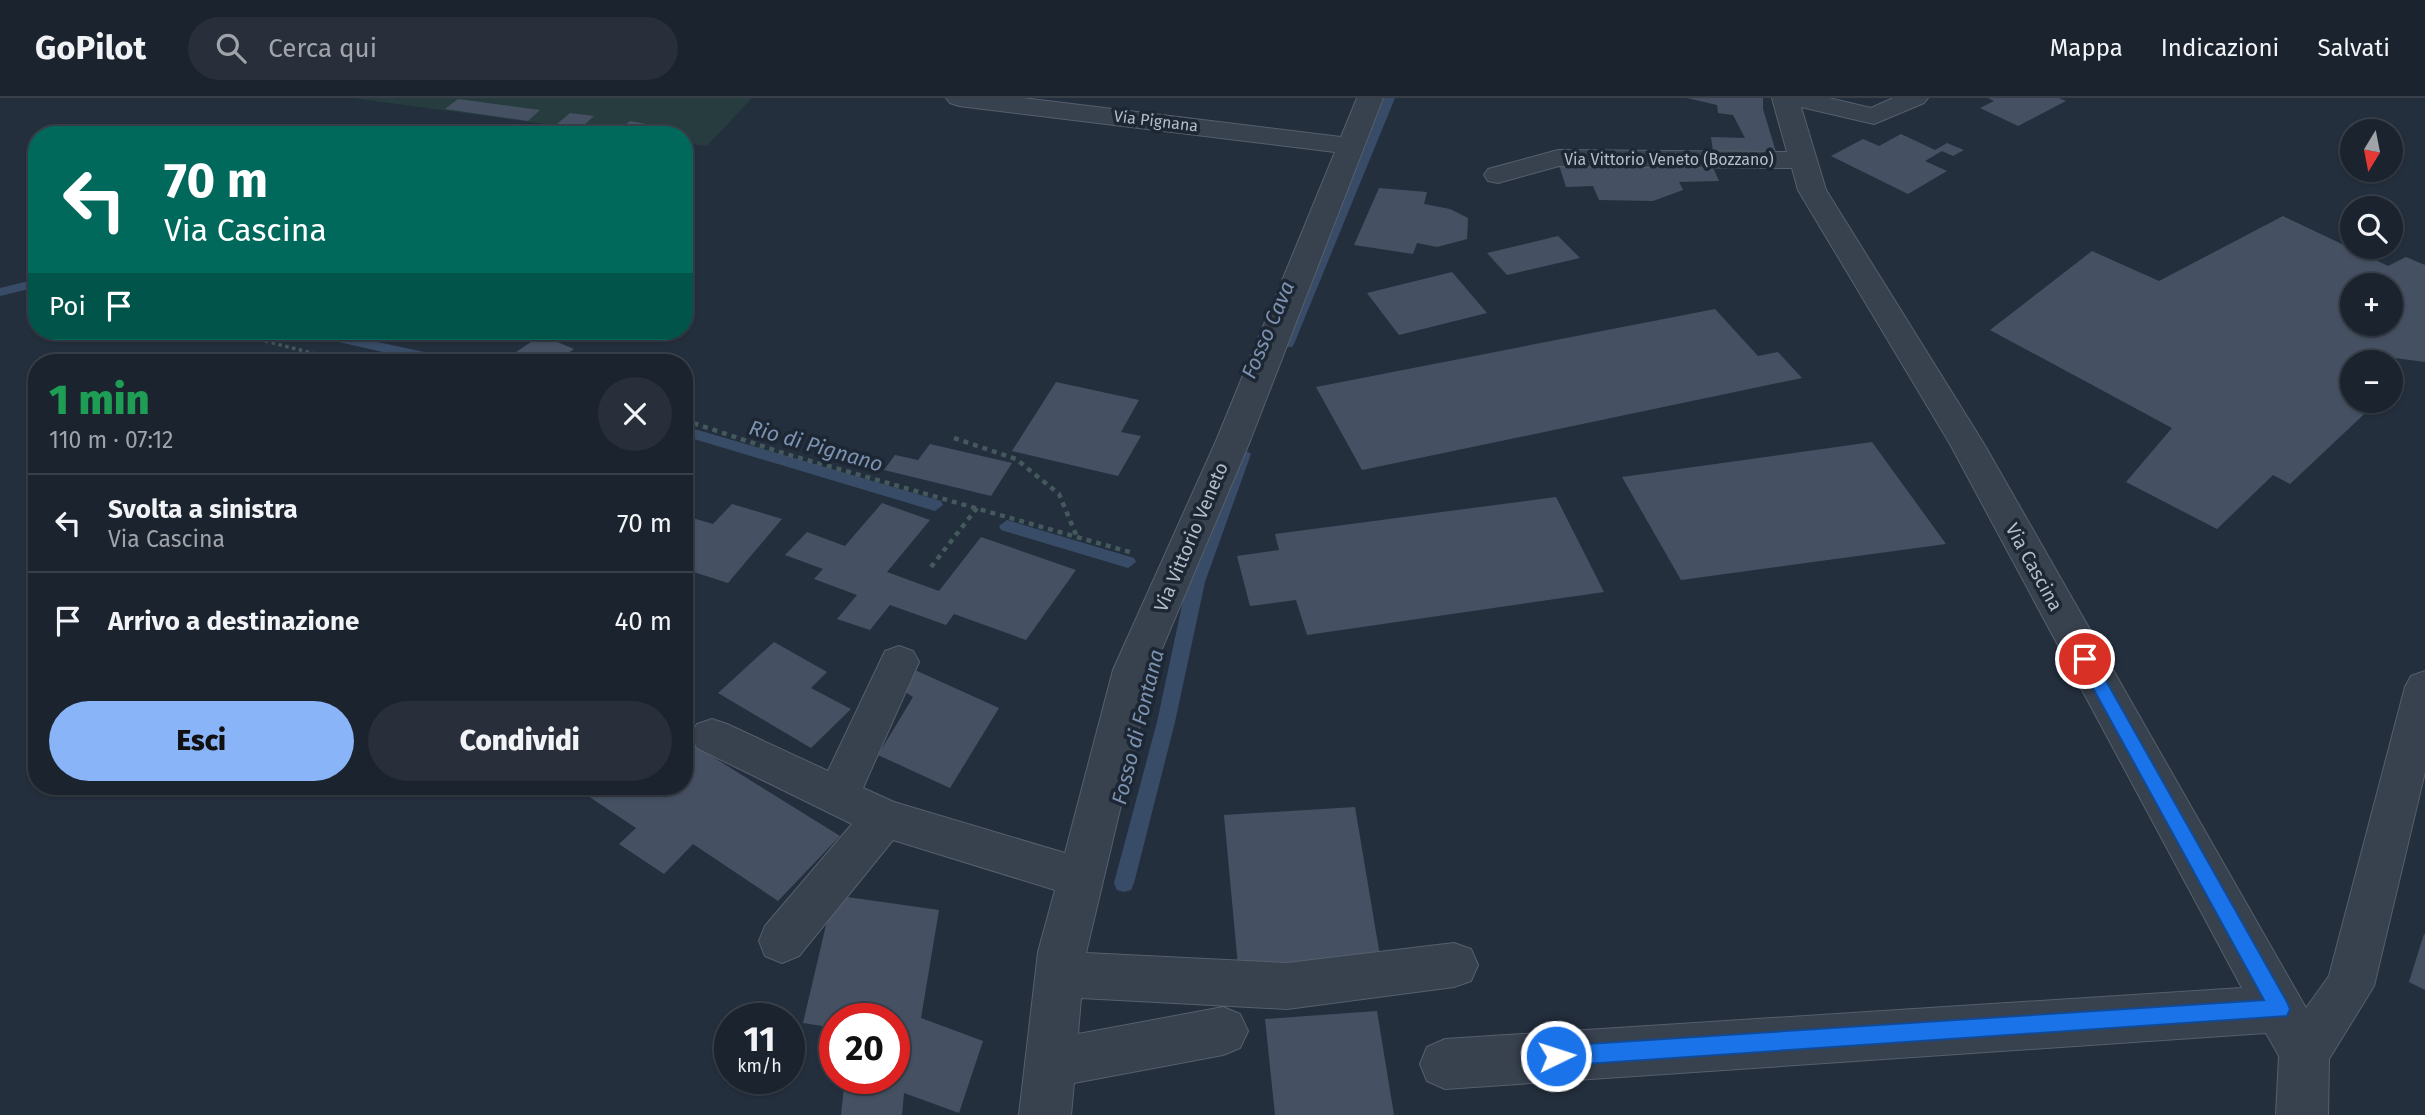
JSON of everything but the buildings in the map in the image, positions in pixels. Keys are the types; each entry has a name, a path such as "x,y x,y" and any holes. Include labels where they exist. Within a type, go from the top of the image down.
{"street":[{"name":"Via Pignana","path":"958,98 1353,146"},
{"name":"Via Vittorio Veneto","path":"1045,1115 1062,952 1133,670 1179,566 1353,146 1370,98"},
{"name":"Via Cascina","path":"1785,98 1801,160 1812,190 1966,444 2304,1053"},
{"path":"1795,98 1874,116 1915,98"},
{"name":"Via Vittorio Veneto (Bozzano)","path":"1498,176 1558,158 1801,160"},
{"path":"838,795 899,662"},
{"path":"2302,1115 2304,1053 2350,986 2425,687"},
{"path":"712,736 884,818 1081,878"},
{"path":"782,941 884,818"},
{"path":"1060,974 1287,986 1454,965"},
{"path":"1445,1064 2280,1009"},
{"path":"1052,1063 1223,1031"}],"path":[{"path":"261,340 315,354"},
{"path":"693,423 786,454 1179,566"},
{"path":"954,438 1016,460 1059,494 1078,538"},
{"path":"931,568 977,509"}],"green space":[{"path":"353,98 752,98 707,146 693,144 693,126 560,126"}],"waterway":[{"name":"Fosso Cava","path":"1287,344 1389,98"},
{"name":"Rio di Pignano","path":"0,292 28,285"},
{"name":"Rio di Pignano","path":"348,340 411,354"},
{"name":"Rio di Pignano","path":"693,434 935,505"},
{"name":"Fosso di Fontana","path":"1124,883 1166,722 1196,582 1243,454"},
{"name":"Rio di Pignano","path":"1007,526 1128,562"}],"route":[{"path":"1556,1056 2280,1009 2085,659"}]}
